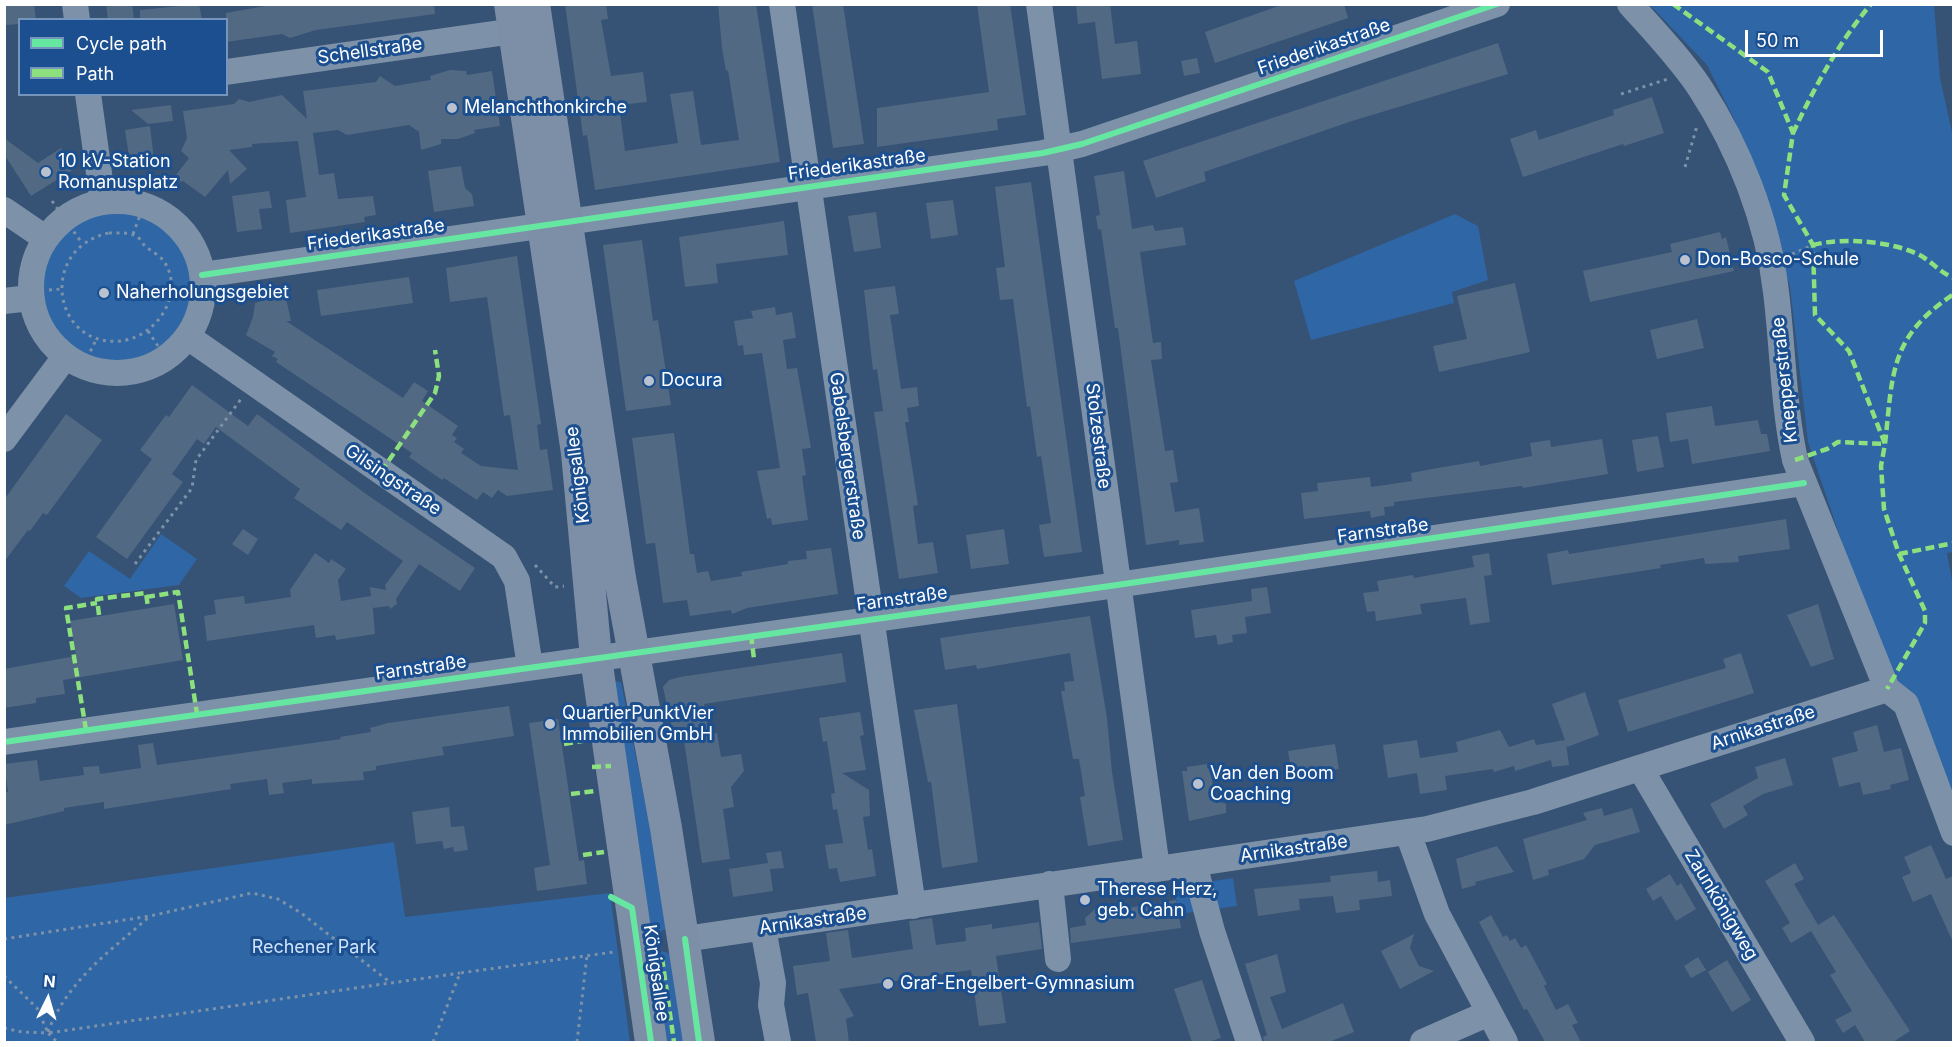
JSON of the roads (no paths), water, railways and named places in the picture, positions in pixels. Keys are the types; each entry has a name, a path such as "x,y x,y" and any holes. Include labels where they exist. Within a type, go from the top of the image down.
{"main road":[{"name":"Königsallee","path":"534,4 624,949 651,1042"},
{"name":"Königsallee","path":"512,18 555,224 634,652 685,939 699,1042"},
{"name":"Königsallee","path":"624,949 685,939"}],"street":[{"name":"Gabelsbergerstraße","path":"782,4 913,906"},
{"name":"Stolzestraße","path":"1039,4 1061,149 1117,585 1157,868"},
{"name":"Knepperstraße","path":"1629,4 1686,70 1704,95 1720,122 1762,222 1776,291 1788,427 1795,460 1887,689 1906,704 1953,833"},
{"name":"Friederikastraße","path":"202,275 808,188 1061,149 1493,5"},
{"name":"Schellstraße","path":"228,72 512,18"},
{"path":"88,96 103,202"},
{"path":"120,201 144,206 170,219 180,228 192,245 202,275 201,310 188,337 169,356 152,367 123,374 100,372 83,367 65,357 43,333 30,298 33,264 58,210 82,208 103,202 120,201"},
{"path":"4,210 45,238"},
{"path":"4,302 30,298"},
{"name":"Gilsingstraße","path":"188,337 504,557 517,581 530,668"},
{"path":"4,439 65,357"},
{"name":"Farnstraße","path":"4,742 1117,585 1804,483"},
{"name":"Arnikastraße","path":"685,939 1408,833 1533,802 1887,689"},
{"name":"Zaunkönigweg","path":"1640,768 1802,1042"},
{"path":"1408,833 1437,914 1505,1042"},
{"path":"1194,864 1212,931 1249,1042"},
{"path":"1050,884 1058,959"},
{"path":"763,928 773,983 771,1005 778,1042"},
{"path":"1423,1042 1489,1013"}],"place":[{"name":"Melanchthonkirche","path":"452,108"},
{"name":"10 kV-Station Romanusplatz","path":"46,172"},
{"name":"Don-Bosco-Schule","path":"1685,260"},
{"name":"Naherholungsgebiet","path":"104,293"},
{"name":"Docura","path":"649,381"},
{"name":"QuartierPunktVier Immobilien GmbH","path":"550,724"},
{"name":"Van den Boom Coaching","path":"1198,784"},
{"name":"Therese Herz, geb. Cahn","path":"1085,900"},
{"name":"Graf-Engelbert-Gymnasium","path":"888,984"}],"park label":[{"name":"Rechener Park","path":"314,948"}]}
